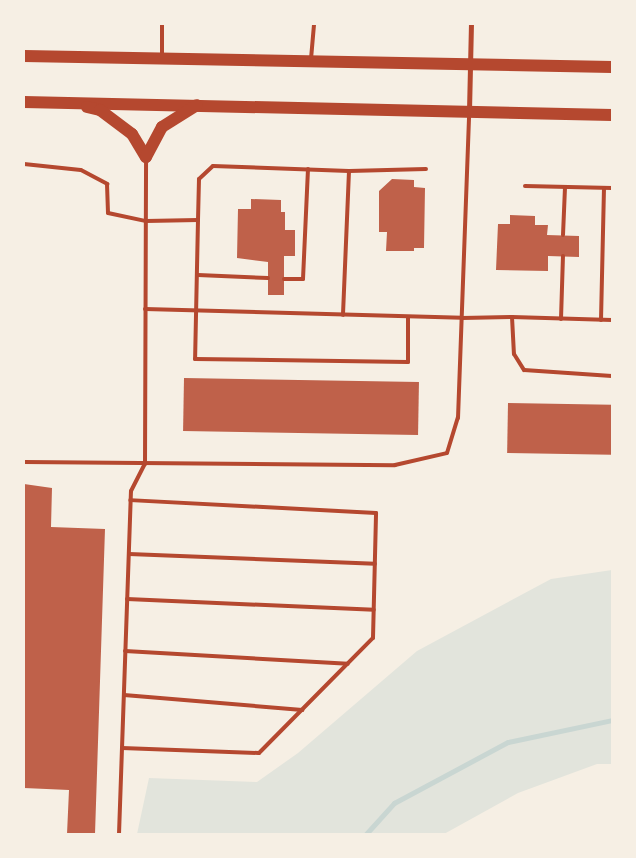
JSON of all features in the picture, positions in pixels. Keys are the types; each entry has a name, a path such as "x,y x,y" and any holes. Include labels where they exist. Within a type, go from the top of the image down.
{"main road":[{"path":"24,56 612,67"},
{"path":"24,102 612,115"},
{"path":"66,102 100,110 132,134 146,157"},
{"path":"146,157 162,127 197,106"}],"street":[{"path":"469,112 472,24"}],"lane":[{"path":"162,24 162,58"},
{"path":"311,61 314,24"},
{"path":"24,462 395,465 447,453 458,418 469,112"},
{"path":"119,834 130,491 145,464 146,157"},
{"path":"24,164 81,170 107,184 108,213 146,221 198,220"},
{"path":"408,317 408,362 194,359 198,311 199,179 213,166 426,170"},
{"path":"284,279 303,279 308,169"},
{"path":"343,315 349,170"},
{"path":"525,186 612,188"},
{"path":"563,235 565,186"},
{"path":"601,320 604,188"},
{"path":"561,319 563,256"},
{"path":"198,275 268,278"},
{"path":"145,309 408,317 512,317 612,320"},
{"path":"512,317 514,354 524,370 612,376"},
{"path":"122,748 259,753 373,638 374,610 376,513 130,500"},
{"path":"128,554 375,564"},
{"path":"127,600 374,610"},
{"path":"125,651 348,664"},
{"path":"124,695 302,710"}],"shaded area":[{"path":"612,570 612,764 597,764 518,793 444,834 137,834 149,778 257,782 298,753 417,651 551,579"}],"building":[{"path":"392,179 414,180 414,187 425,188 424,248 414,248 414,251 386,251 387,232 379,232 379,191"},
{"path":"251,199 281,200 281,212 285,212 285,230 295,230 295,256 284,256 284,295 268,295 268,262 237,258 238,209 251,209"},
{"path":"510,215 535,216 535,225 548,225 547,235 579,236 579,257 548,256 548,271 496,270 498,224 510,224"},
{"path":"184,378 419,382 418,435 183,431"},
{"path":"508,403 612,405 611,455 507,453"},
{"path":"24,484 52,488 51,527 105,529 95,834 67,834 69,790 24,788"}],"waterway":[{"path":"366,834 394,803 508,742 612,720"}]}
